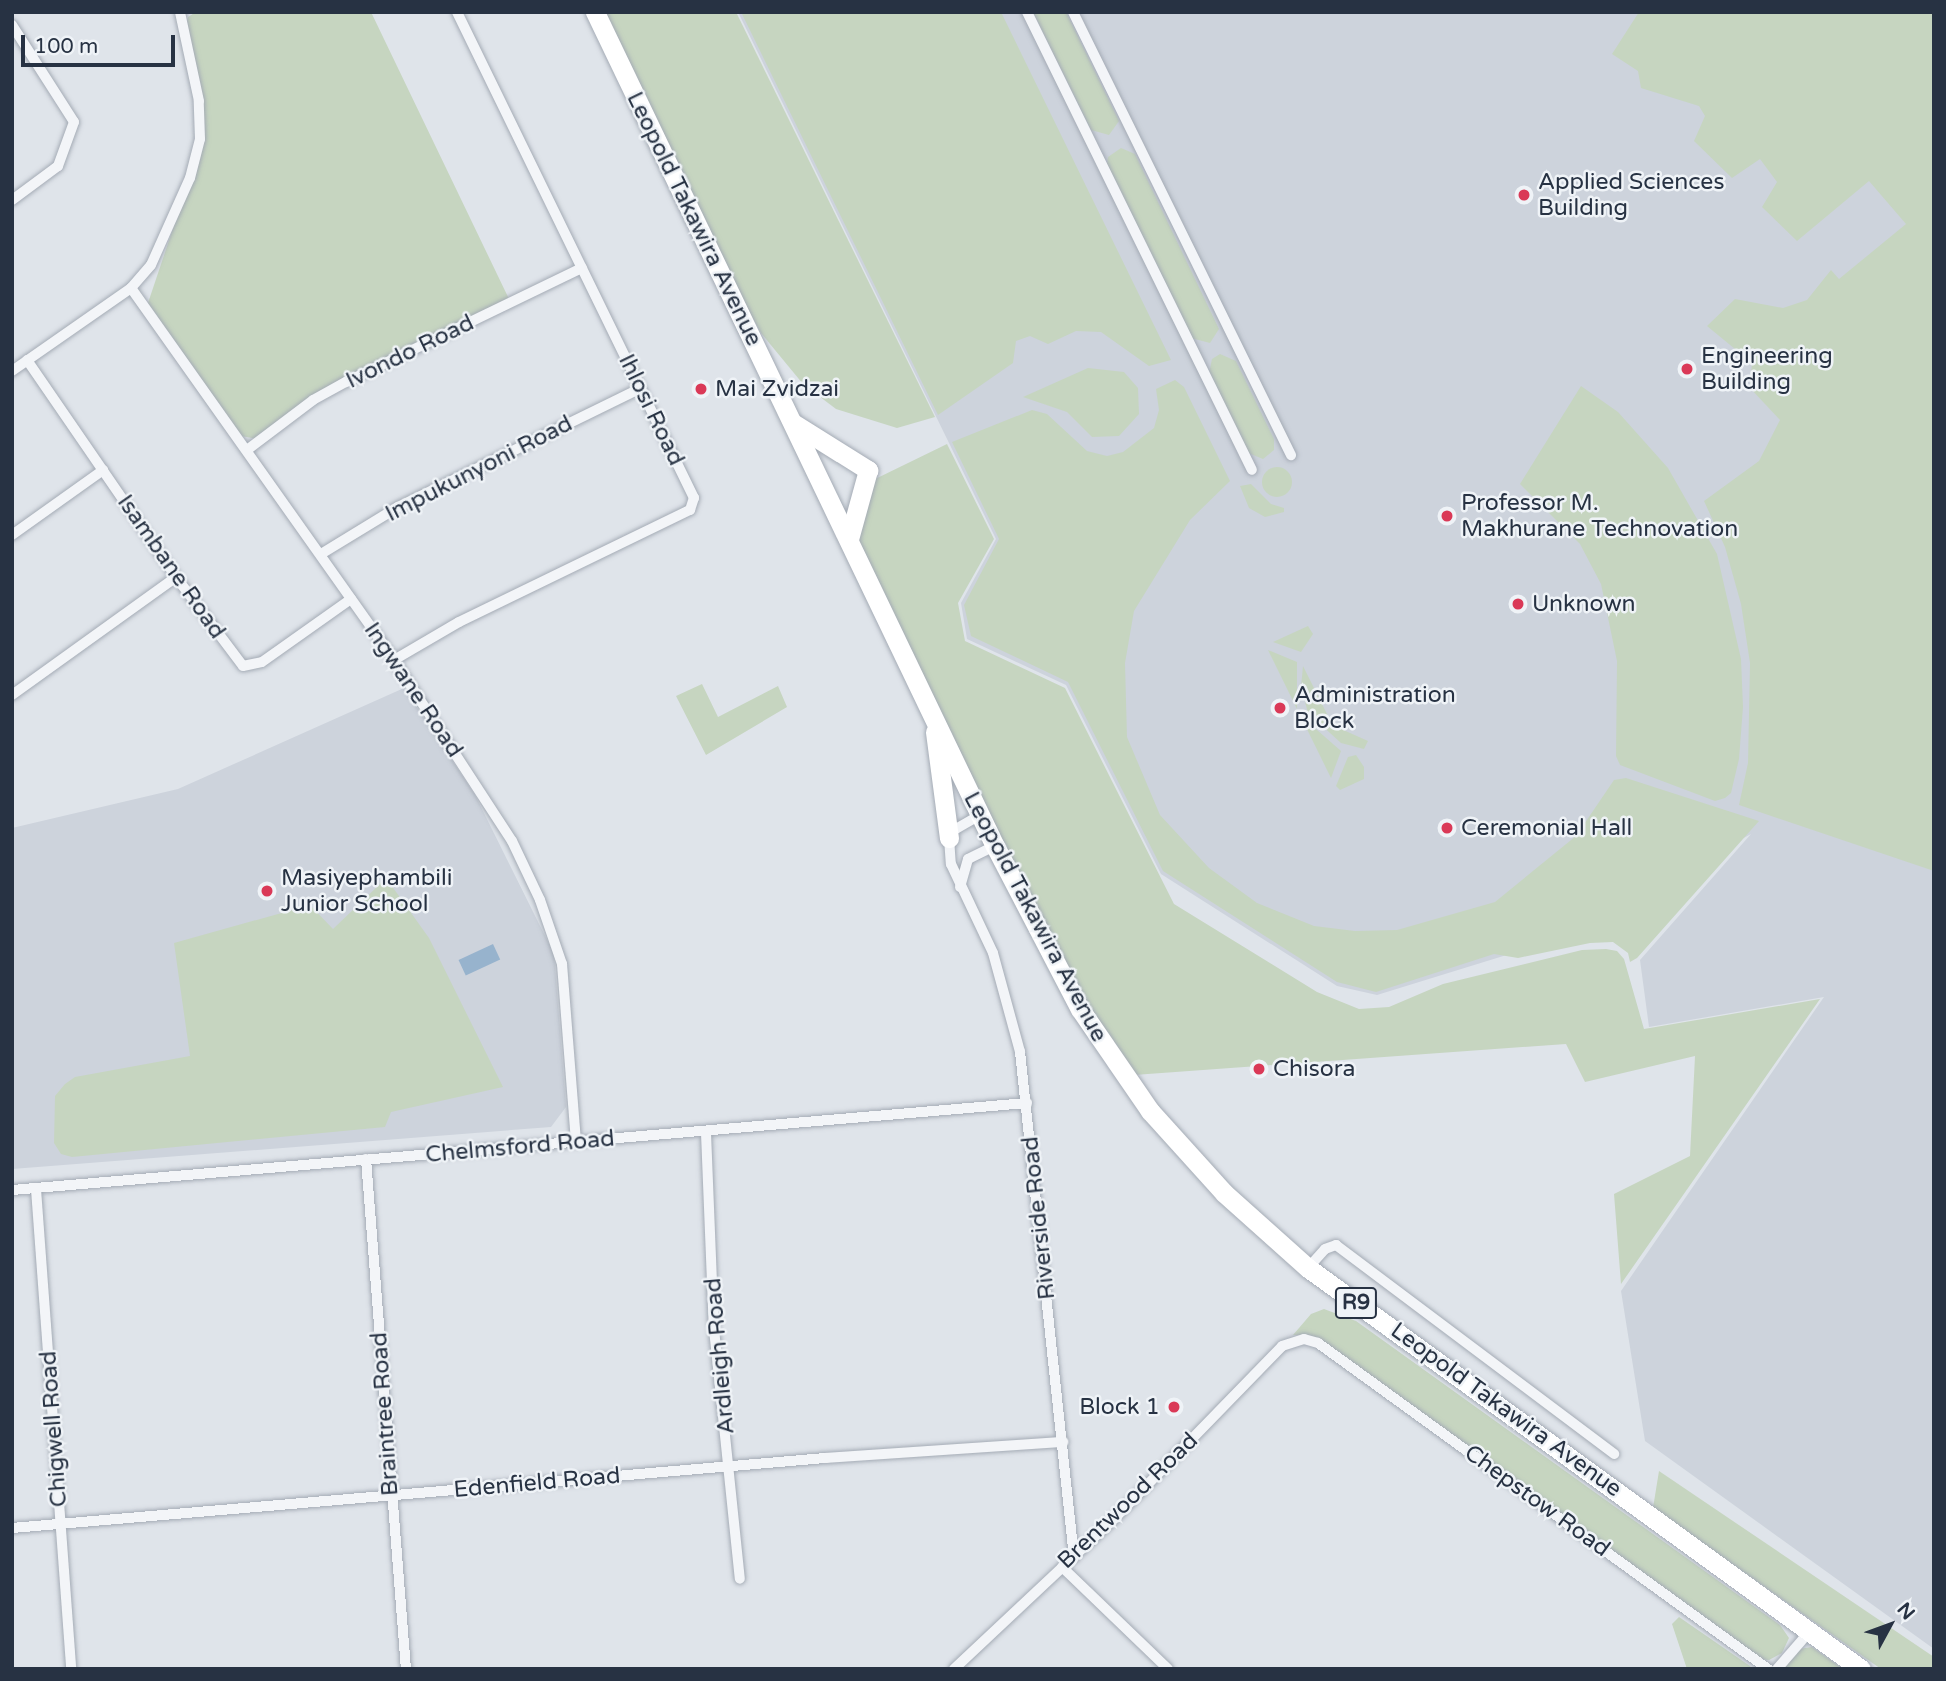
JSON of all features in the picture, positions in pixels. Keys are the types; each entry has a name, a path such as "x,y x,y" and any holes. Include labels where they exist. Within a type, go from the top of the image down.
{"highway":[{"name":"Leopold Takawira Avenue","path":"595,12 979,815 1080,1009 1150,1111 1224,1193 1308,1268 1861,1669"},
{"path":"790,421 868,470 849,539"},
{"path":"935,724 949,838"}],"street":[{"path":"12,371 131,288 151,265 190,178 200,139 201,118 180,12"},
{"name":"Ihlosi Road","path":"394,660 459,622 690,510 694,498 457,12"},
{"path":"1027,12 1193,358 1252,470"},
{"path":"1073,12 1230,339 1291,455"},
{"path":"12,25 74,122 58,166 12,200"},
{"name":"Ivondo Road","path":"247,450 335,388 582,268"},
{"name":"Ingwane Road","path":"131,288 321,554 494,811 540,900 563,972 576,1141"},
{"name":"Isambane Road","path":"27,360 176,577 238,661 249,667 351,599"},
{"name":"Impukunyoni Road","path":"321,554 398,507 639,389"},
{"path":"12,535 103,470"},
{"path":"12,695 176,577"},
{"path":"949,838 961,824 979,815"},
{"name":"Riverside Road","path":"949,838 960,889 1001,975 1027,1103 1074,1557"},
{"path":"960,889 968,859 995,846"},
{"name":"Chelmsford Road","path":"12,1190 576,1141 706,1133 1027,1103"},
{"name":"Ardleigh Road","path":"706,1133 714,1329 740,1579"},
{"name":"Braintree Road","path":"366,1159 407,1669"},
{"name":"Chigwell Road","path":"36,1189 71,1669"},
{"path":"1308,1268 1325,1249 1336,1245 1614,1454"},
{"name":"Brentwood Road","path":"954,1669 1074,1557 1282,1346 1304,1339"},
{"name":"Chepstow Road","path":"1304,1339 1318,1343 1768,1669"},
{"name":"Edenfield Road","path":"12,1528 730,1466 1063,1442"},
{"path":"1062,1567 1168,1669"},
{"path":"1777,1669 1809,1632"}],"shaded area":[{"path":"738,12 1934,12 1934,1649 1645,1441 1621,1291 1824,997 1649,1027 1640,960 1751,834 1555,940 1377,995 1337,986 1161,874 1066,685 967,639 961,603 996,539"},
{"name":"Masiyephambili Junior School","path":"404,688 475,795 554,954 566,1107 551,1127 12,1169 12,828 178,789"}],"green space":[{"path":"196,12 371,12 509,299 346,379 258,439 241,436 148,303 203,139 186,26 188,17"},
{"path":"601,12 736,12 935,417 897,428 836,409 803,384 761,333 718,256"},
{"path":"741,12 1001,12 1171,360 1149,366 1101,332 1076,331 1048,344 1030,336 1016,341 1013,363 938,415"},
{"path":"1033,12 1066,12 1119,121 1109,135 1091,130"},
{"path":"1639,12 1934,12 1934,871 1739,805 1748,763 1750,663 1741,604 1725,547 1704,501 1759,461 1780,420 1750,388 1752,363 1707,326 1735,299 1783,308 1807,300 1831,270 1839,279 1906,224 1869,181 1797,241 1762,207 1777,182 1760,159 1732,178 1694,141 1705,116 1699,106 1641,88 1638,71 1612,54"},
{"path":"1121,148 1135,154 1219,329 1210,343 1191,338 1107,164 1108,157"},
{"path":"1220,354 1236,361 1274,439 1274,450 1263,459 1246,452 1209,374 1212,359"},
{"path":"1088,368 1124,372 1138,388 1139,414 1119,436 1092,437 1067,412 1023,397"},
{"path":"1175,380 1184,387 1230,481 1190,520 1134,611 1125,663 1127,737 1160,815 1209,868 1257,903 1314,926 1355,931 1397,930 1495,902 1576,836 1614,780 1626,778 1759,821 1637,958 1630,962 1628,953 1613,942 1590,943 1518,958 1494,954 1376,992 1337,982 1163,871 1068,682 971,636 964,605 999,539 952,442 1032,410 1047,414 1087,451 1107,456 1123,452 1154,428 1159,410 1156,389"},
{"path":"1581,386 1618,412 1668,468 1717,554 1741,659 1743,707 1739,759 1731,793 1725,798 1715,801 1620,765 1616,756 1617,661 1601,584 1580,544 1520,484"},
{"path":"947,444 994,539 958,603 965,641 1065,688 1174,904 1317,992 1359,1009 1389,1007 1443,984 1582,950 1606,949 1617,951 1624,959 1644,1029 1820,999 1621,1284 1614,1194 1690,1156 1695,1056 1585,1082 1566,1044 1134,1075 1088,1008 1012,863 860,546 855,527 867,483"},
{"path":"1277,467 1283,468 1291,476 1291,488 1283,496 1277,497 1271,496 1263,488 1262,482 1263,476 1271,468"},
{"path":"1251,484 1271,504 1284,508 1284,512 1265,517 1249,508 1240,486"},
{"path":"1308,626 1313,634 1301,652 1273,642"},
{"path":"1268,650 1297,662 1297,709"},
{"path":"1303,666 1328,716 1341,729 1368,741 1364,749 1341,743 1308,713 1301,687"},
{"path":"702,684 718,717 778,686 787,707 706,755 676,696"},
{"path":"1300,715 1341,751 1331,778"},
{"path":"1356,755 1364,767 1364,779 1340,790 1336,786 1348,757"},
{"path":"384,875 429,938 503,1087 391,1112 385,1127 72,1157 61,1154 54,1143 55,1096 65,1084 75,1077 190,1056 174,943 310,905 333,929 380,884"},
{"path":"1324,1309 1356,1321 1780,1625 1789,1638 1782,1653 1769,1660 1759,1659 1304,1335 1293,1335 1311,1314"},
{"path":"1659,1471 1934,1657 1934,1669 1881,1669 1653,1508"},
{"path":"1679,1617 1752,1669 1687,1669 1672,1624"},
{"path":"1812,1647 1843,1669 1784,1669 1799,1649"}],"water":[{"path":"493,944 500,959 466,975 459,960"}],"place":[{"name":"Applied Sciences Building","path":"1524,195"},
{"name":"Engineering Building","path":"1687,369"},
{"name":"Mai Zvidzai","path":"701,389"},
{"name":"Professor M. Makhurane Technovation","path":"1447,516"},
{"name":"Unknown","path":"1518,604"},
{"name":"Administration Block","path":"1280,708"},
{"name":"Ceremonial Hall","path":"1447,828"},
{"name":"Masiyephambili Junior School","path":"267,891"},
{"name":"Chisora","path":"1259,1069"},
{"name":"Block 1","path":"1174,1407"}]}
